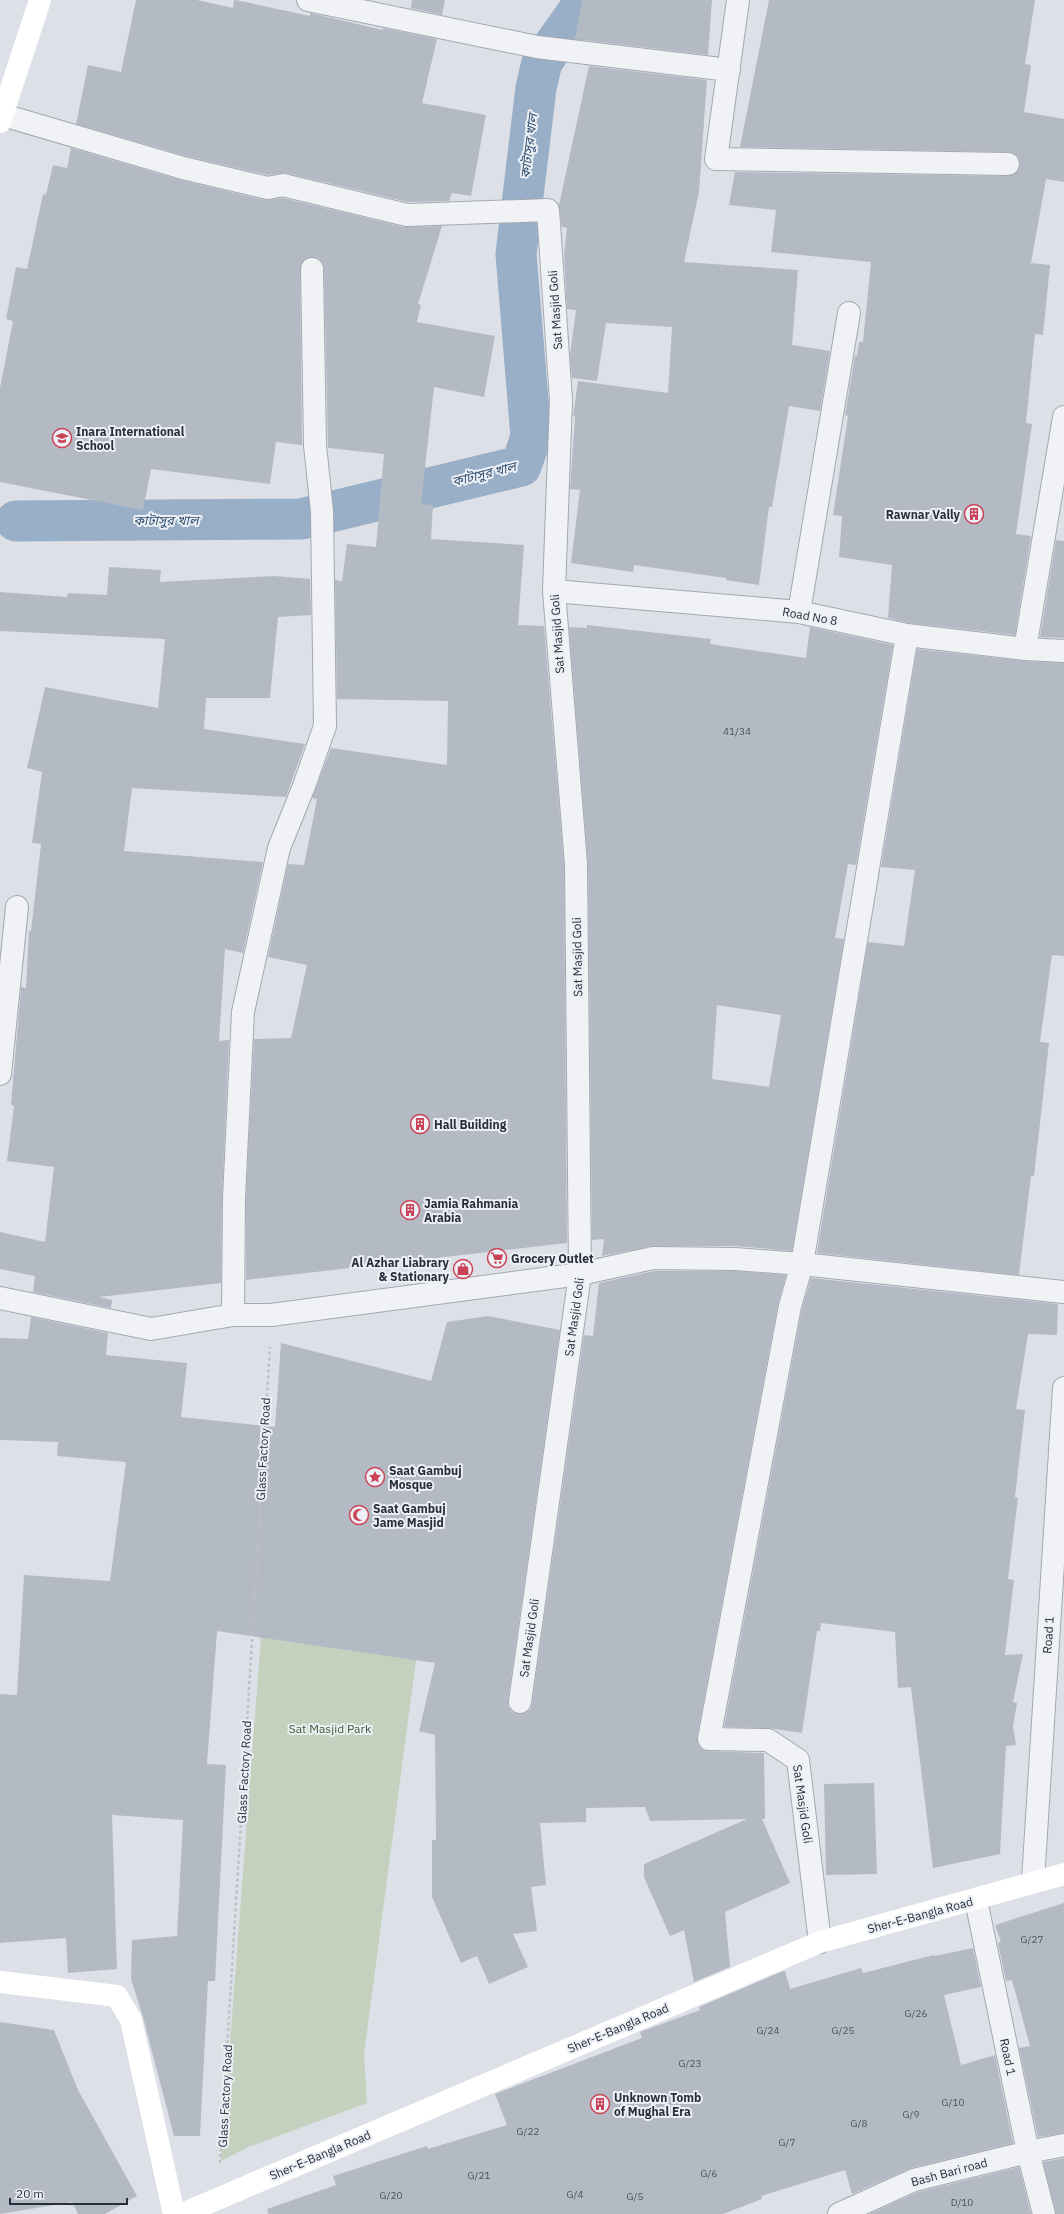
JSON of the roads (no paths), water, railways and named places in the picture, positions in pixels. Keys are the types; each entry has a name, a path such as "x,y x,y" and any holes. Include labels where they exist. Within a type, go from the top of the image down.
{"street":[{"path":"1,118 40,0"},
{"path":"308,0 537,47 625,59 729,70"},
{"path":"738,0 716,159 1008,164"},
{"name":"Sat Masjid Goli","path":"1,118 183,168 268,188 283,185 407,215 487,210 548,210 560,400 554,591 576,864 580,1274 520,1702"},
{"path":"233,1315 234,1198 243,1012 279,848 304,786 325,726 322,512 315,445 312,269"},
{"path":"798,612 849,313"},
{"path":"1025,649 1064,417"},
{"name":"Road No 8","path":"554,591 798,612 907,635 1025,649 1064,650"},
{"path":"802,1264 907,635"},
{"path":"0,1074 17,907"},
{"path":"0,1298 151,1329 233,1315 272,1315 580,1274 653,1258 735,1259 802,1264 1064,1292"},
{"name":"Sat Masjid Goli","path":"802,1264 790,1306 709,1739 768,1740 798,1760 820,1942"},
{"name":"Road 1","path":"1033,1881 1064,1388"},
{"name":"Sher-E-Bangla Road","path":"182,2214 820,1942 976,1900 1033,1881 1064,1874"},
{"name":"Road 1","path":"976,1900 1028,2152 1044,2214"},
{"path":"0,1982 117,1996 131,2020 174,2214"},
{"name":"Bash Bari road","path":"839,2214 914,2180 1028,2152 1064,2145"}],"waterway":[{"name":"কাটাসুর খাল","path":"16,521 301,519 521,466 531,437 516,254 536,88 542,62 586,0"}],"place":[{"name":"Inara International School","path":"62,438"},
{"name":"Rawnar Vally","path":"974,514"},
{"name":"Hall Building","path":"420,1124"},
{"name":"Jamia Rahmania Arabia","path":"410,1210"},
{"name":"Grocery Outlet","path":"497,1258"},
{"name":"Al Azhar Liabrary & Stationary","path":"463,1269"},
{"name":"Saat Gambuj Mosque","path":"375,1477"},
{"name":"Saat Gambuj Jame Masjid","path":"359,1515"},
{"name":"Unknown Tomb of Mughal Era","path":"600,2104"}],"park label":[{"name":"Sat Masjid Park","path":"330,1728"}]}
